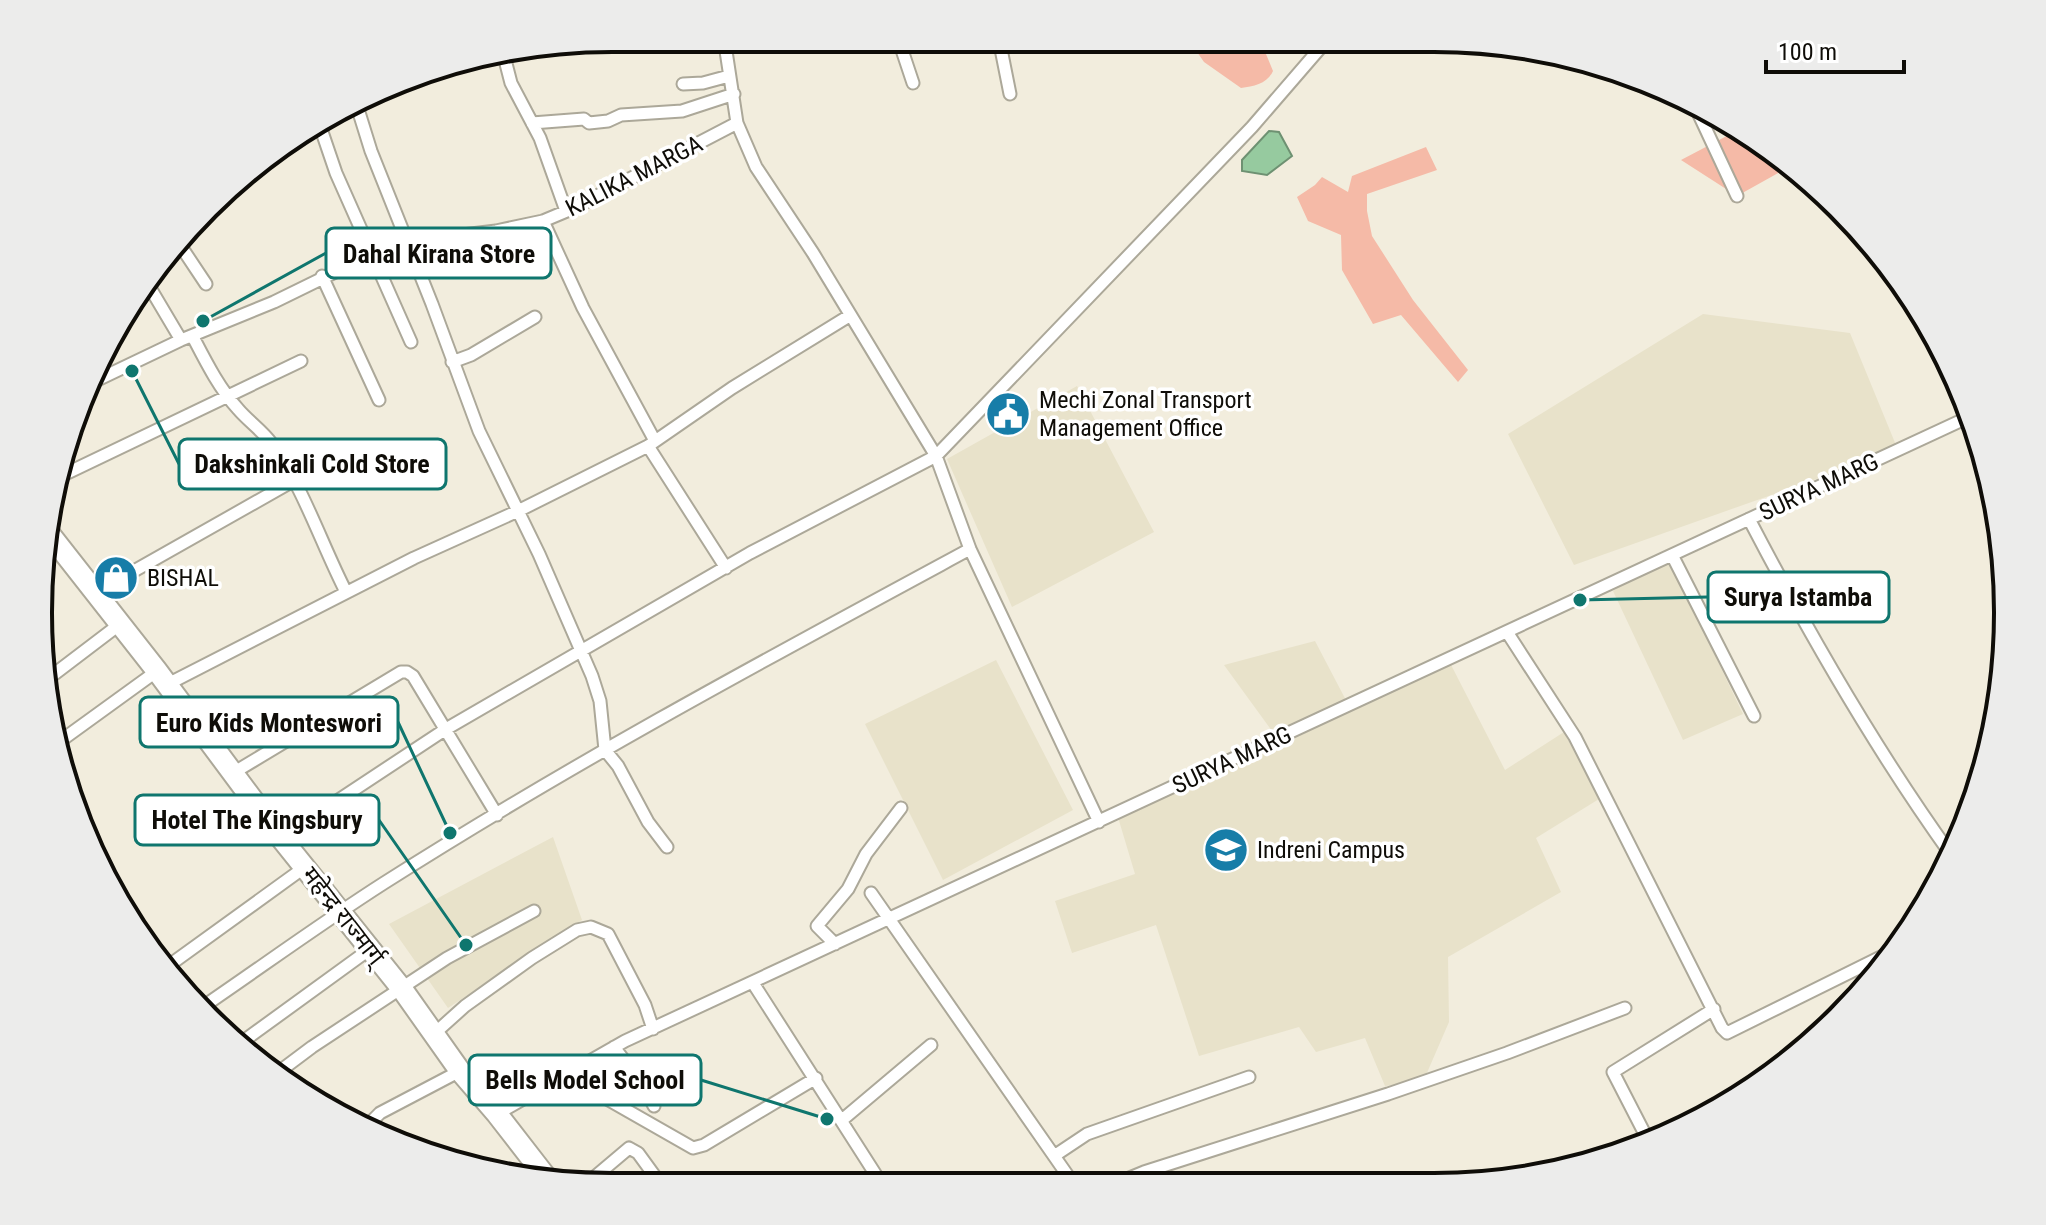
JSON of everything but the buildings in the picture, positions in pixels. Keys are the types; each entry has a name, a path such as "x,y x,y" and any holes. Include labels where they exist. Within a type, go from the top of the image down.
{"highway":[{"name":"महेन्द्र राज्मार्ग्","path":"57,543 281,838 402,989 460,1071 539,1168"}],"street":[{"path":"726,52 737,123 756,167 813,253 936,456 970,549 1099,822"},
{"path":"903,52 913,83"},
{"path":"1002,52 1010,94"},
{"path":"281,838 446,729 726,568 936,456 1252,127 1317,52"},
{"path":"506,63 511,83 540,138 566,211"},
{"path":"683,84 729,76"},
{"path":"532,123 584,119 589,123 608,121 621,115 682,111 734,94"},
{"path":"359,113 479,431 518,511 600,701 605,750 667,847"},
{"path":"1702,121 1737,196"},
{"name":"KALIKA MARGA","path":"105,377 274,302 372,254 408,244 543,221 737,123"},
{"path":"322,133 336,173 411,342"},
{"path":"543,221 651,444 726,568"},
{"path":"184,251 206,284"},
{"path":"322,276 379,400"},
{"path":"153,291 228,396 271,441 346,592"},
{"path":"66,737 161,678 518,511 651,444 732,388 849,316"},
{"path":"452,362 471,355 535,317"},
{"path":"70,472 301,361"},
{"name":"SURYA MARG","path":"497,1114 614,1047 1960,421"},
{"path":"95,593 293,481"},
{"path":"1749,519 1807,628 1870,736 1943,844"},
{"path":"210,1002 340,912 605,750 715,686 970,549"},
{"path":"1672,555 1754,716"},
{"path":"56,673 120,624"},
{"path":"1507,632 1575,737 1637,863 1727,1033 1872,962"},
{"path":"233,773 401,672 407,672 413,676 497,815"},
{"path":"835,944 817,926 848,889 866,854 901,808"},
{"path":"174,962 305,867"},
{"path":"871,893 1066,1173"},
{"path":"285,1067 447,958 534,911"},
{"path":"435,1033 465,1006 532,958 577,930 591,927 608,934 645,1005 653,1029"},
{"path":"248,1038 370,949"},
{"path":"753,983 875,1173"},
{"path":"1159,1173 1507,1053 1625,1008"},
{"path":"1644,1132 1613,1072 1714,1009"},
{"path":"842,1120 931,1045"},
{"path":"614,1047 643,1085 654,1106"},
{"path":"374,1119 460,1071"},
{"path":"565,1075 693,1148 704,1145 816,1078"},
{"path":"1054,1156 1087,1134 1249,1077"},
{"path":"600,1173 629,1148 638,1153 653,1173"}],"shaded area":[{"path":"1197,52 1265,52 1273,71 1264,82 1241,88 1204,62"},
{"path":"1269,131 1279,132 1292,156 1267,175 1242,171 1242,160"},
{"path":"1728,135 1780,172 1737,196 1681,160"},
{"path":"1426,147 1437,170 1367,194 1367,211 1372,236 1413,300 1468,370 1458,382 1401,315 1373,324 1342,270 1341,235 1308,221 1297,197 1322,177 1348,192 1352,176"},
{"path":"1703,314 1850,333 1898,450 1574,565 1508,434"},
{"path":"1077,386 1154,532 1012,607 947,459"},
{"path":"1668,557 1743,714 1683,740 1613,591"},
{"path":"1315,641 1349,706 1448,659 1505,770 1564,732 1599,799 1536,838 1561,892 1448,957 1449,1022 1423,1082 1385,1086 1365,1038 1316,1052 1299,1027 1199,1056 1156,925 1072,953 1055,901 1135,874 1117,814 1277,738 1224,665"},
{"path":"996,660 1073,810 943,880 865,724"},
{"path":"553,837 582,920 448,1008 389,924"}],"place":[{"name":"Dahal Kirana Store","path":"203,321"},
{"name":"Dakshinkali Cold Store","path":"132,371"},
{"name":"Mechi Zonal Transport Management Office","path":"1008,414"},
{"name":"BISHAL","path":"116,578"},
{"name":"Surya Istamba","path":"1580,600"},
{"name":"Euro Kids Monteswori","path":"450,833"},
{"name":"Indreni Campus","path":"1226,850"},
{"name":"Hotel The Kingsbury","path":"466,945"},
{"name":"Bells Model School","path":"827,1119"}]}
